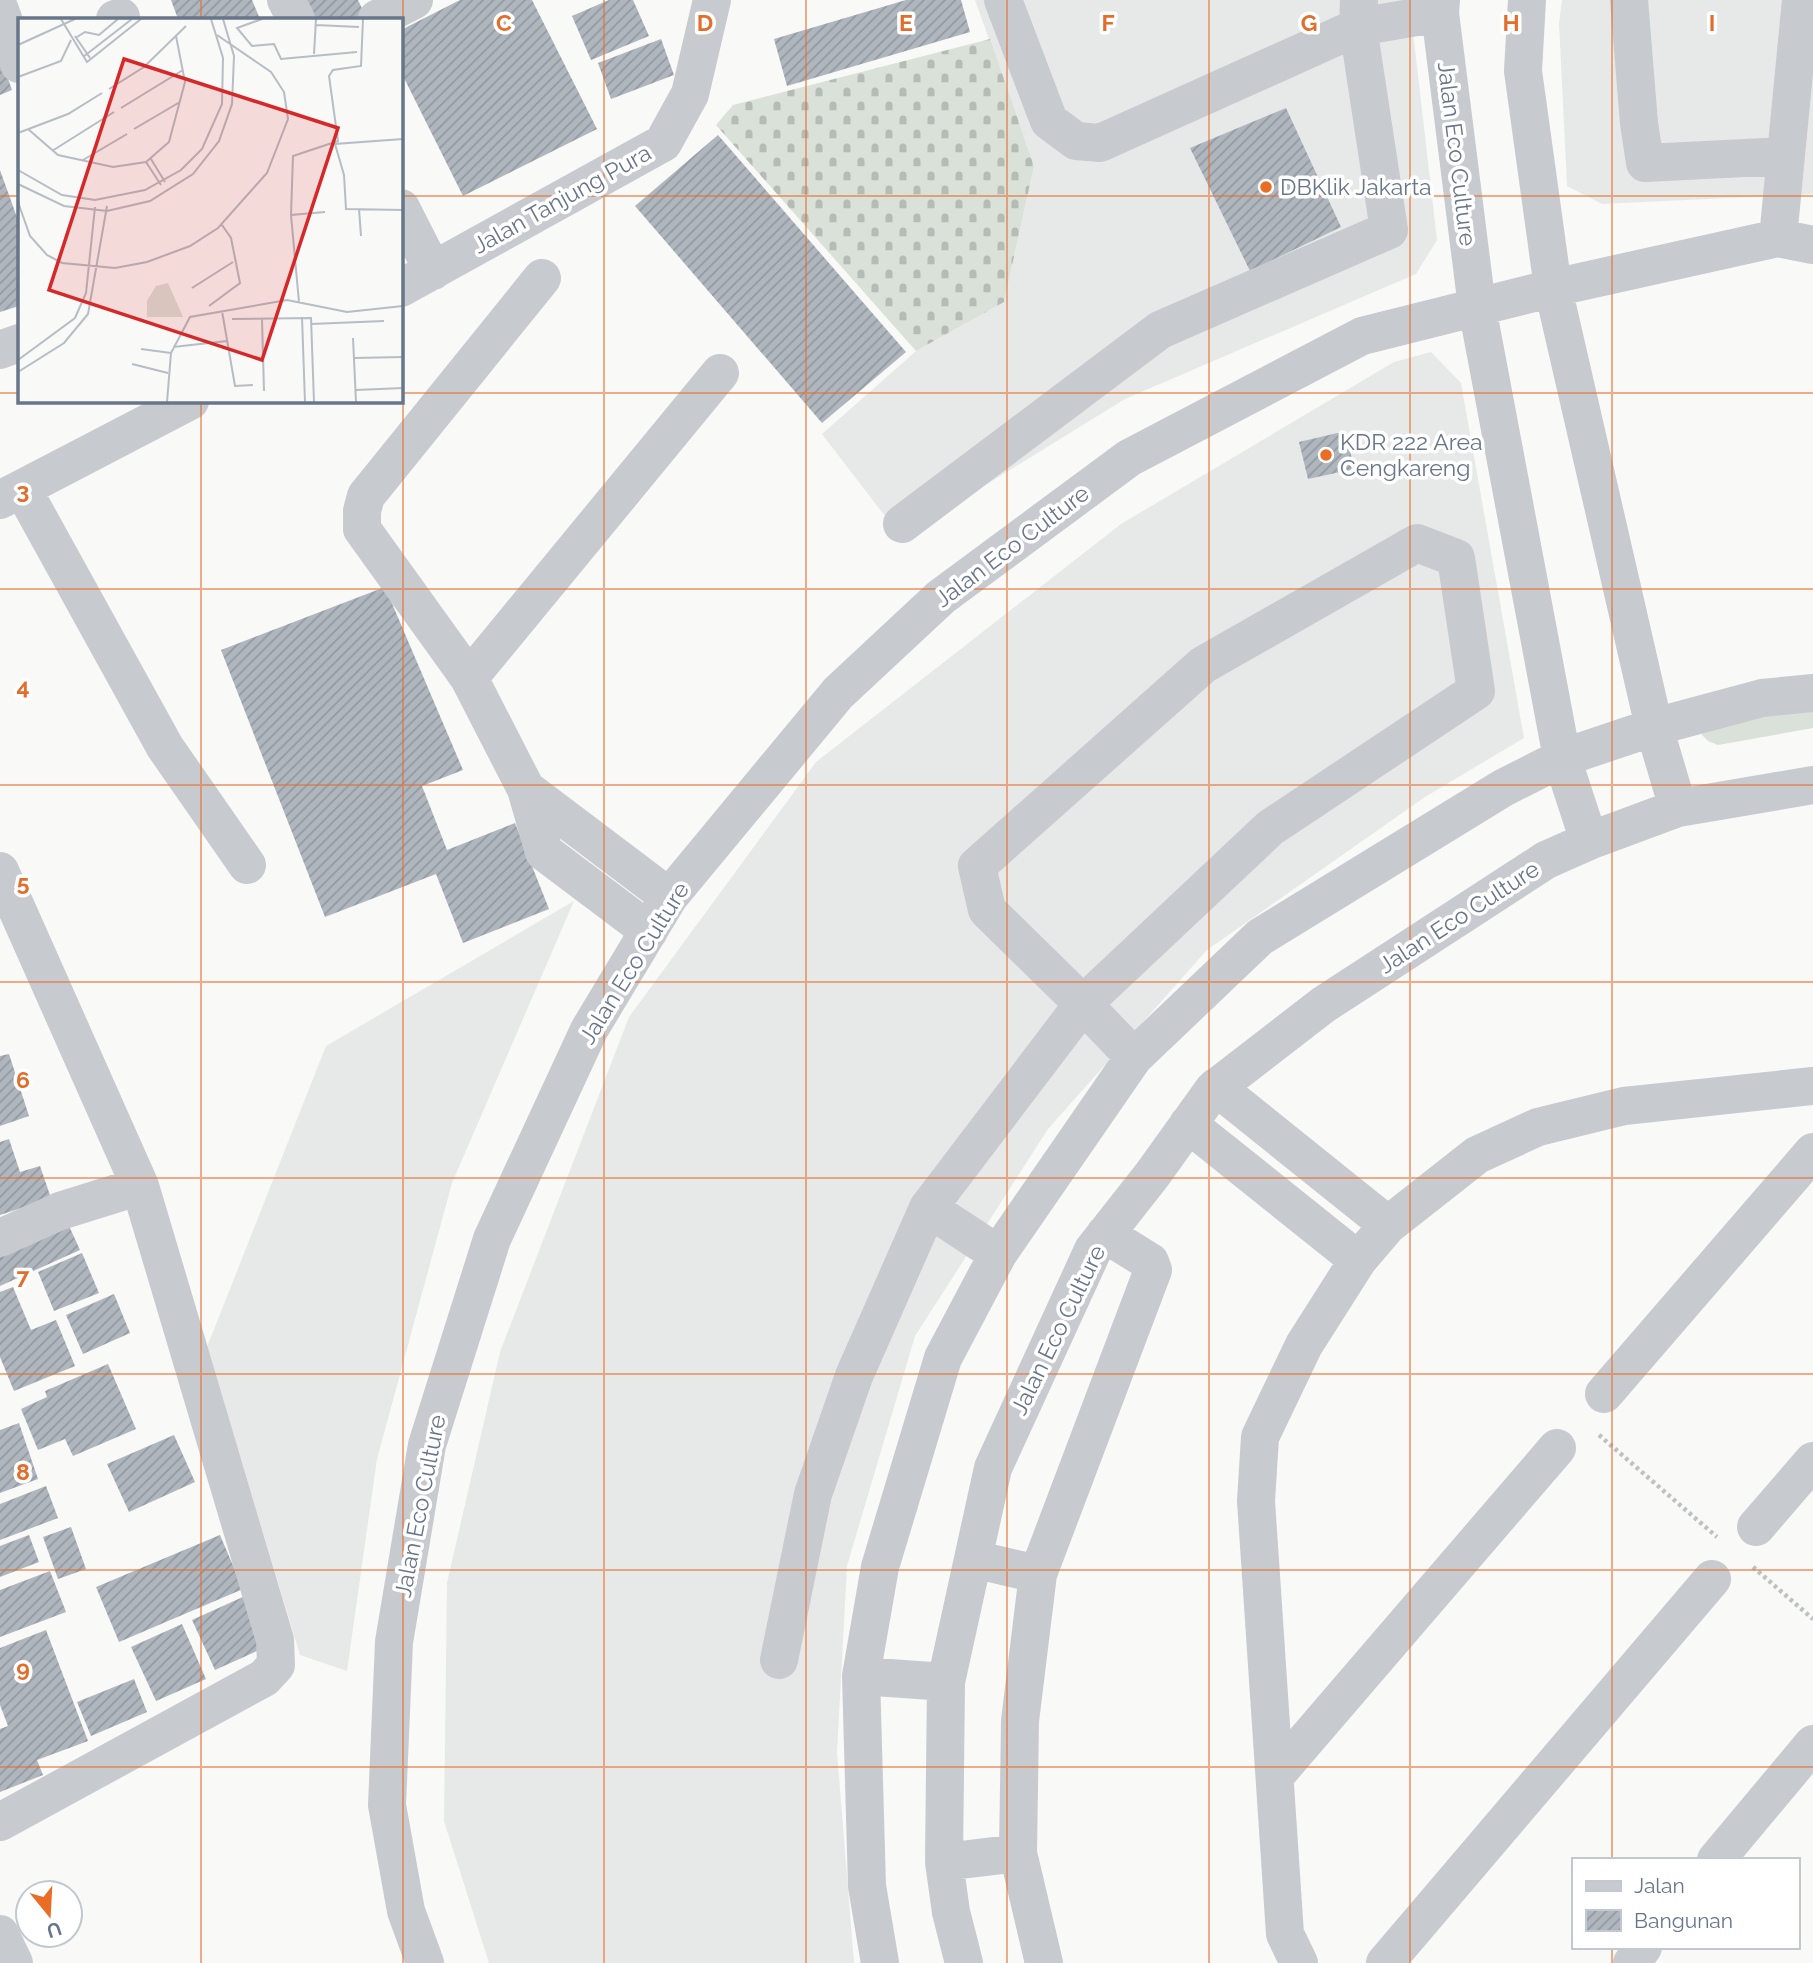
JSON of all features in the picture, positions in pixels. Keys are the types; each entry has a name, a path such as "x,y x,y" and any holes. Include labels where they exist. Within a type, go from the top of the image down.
{"street":[{"path":"286,0 295,18"},
{"path":"379,18 414,0"},
{"name":"Jalan Tanjung Pura","path":"417,279 663,143 690,94 712,0"},
{"path":"1003,0 1049,121 1076,141 1100,143 1358,14 1440,6"},
{"path":"1527,0 1523,71 1553,288 1654,727 1678,808"},
{"path":"1629,0 1645,163 1786,156"},
{"path":"1796,241 1786,156 1801,0"},
{"name":"Jalan Eco Culture","path":"1440,6 1477,307 1562,758 1589,841"},
{"path":"0,10 18,60"},
{"path":"902,524 1160,330 1390,230 1358,14"},
{"path":"402,212 417,279"},
{"name":"Jalan Eco Culture","path":"425,1963 406,1911 387,1805 394,1642 427,1445 492,1239 589,1030 669,897 838,693 941,597 1129,458 1362,336 1553,288 1796,241"},
{"path":"542,278 366,496 362,511 362,528 469,678 526,789 544,852 649,931"},
{"path":"0,351 18,344"},
{"path":"469,678 720,373"},
{"path":"188,402 11,495 165,747 247,865"},
{"path":"779,1660 813,1494 855,1376 928,1208 1083,1004 1270,828 1476,691 1456,558 1417,543 1203,666 977,866 987,911 1083,1004 1134,1057"},
{"path":"880,1963 867,1885 861,1676 880,1567 943,1358 998,1254 1134,1057 1260,937 1503,788 1562,758 1654,727 1762,698 1813,693"},
{"name":"Jalan Eco Culture","path":"964,1963 951,1912 944,1861 946,1682 993,1468 1093,1250 1216,1087 1323,1005 1546,860 1678,808 1813,785"},
{"path":"526,789 669,897"},
{"path":"0,871 141,1186 275,1640 276,1665 264,1678 0,1822"},
{"path":"1298,1963 1285,1934 1256,1501 1260,1437 1304,1345 1358,1260 1388,1224 1476,1154 1538,1127 1624,1106 1813,1086"},
{"path":"1216,1087 1388,1224"},
{"path":"1188,1124 1358,1260"},
{"path":"1598,1411 1813,1152"},
{"path":"0,1238 60,1211 141,1186"},
{"path":"928,1208 998,1254"},
{"path":"1044,1963 1017,1853 1020,1721 1038,1574 1153,1270 1150,1262 1105,1234"},
{"path":"1275,1776 1558,1448"},
{"path":"1742,1544 1813,1461"},
{"path":"973,1559 1038,1574"},
{"path":"1385,1963 1712,1579"},
{"path":"861,1676 946,1682"},
{"path":"1718,1858 1813,1744"},
{"path":"944,1861 1017,1853"},
{"path":"0,1934 14,1963"}],"path":[{"path":"1598,1411 1742,1544 1813,1619"}],"shaded area":[{"path":"975,0 1412,0 1411,14 1437,240 1416,274 1125,399 901,537 822,434 916,351 1004,302 1034,166"},
{"path":"1562,0 1813,0 1813,194 1602,204 1567,186 1559,23"},
{"path":"1431,352 1461,383 1524,738 1425,797 1207,950 1048,1129 915,1336 847,1566 837,1752 854,1963 489,1963 444,1821 447,1583 500,1352 629,1017 816,762 1121,524 1394,362"},
{"path":"574,901 452,1183 377,1459 347,1671 300,1655 207,1347 326,1046"}],"green space":[{"path":"990,39 1034,166 1004,302 916,351 716,125 733,105"},
{"path":"1813,709 1813,728 1718,745 1702,735 1704,725"}],"building":[{"path":"171,0 252,0 260,18 178,18"},
{"path":"293,0 358,0 366,17 364,18 302,18"},
{"path":"460,0 532,0 597,129 463,196 402,74 402,29"},
{"path":"609,0 633,0 649,36 591,60 572,16"},
{"path":"906,0 961,0 970,32 787,86 774,39"},
{"path":"661,39 674,75 611,99 598,63"},
{"path":"0,56 12,90 0,95"},
{"name":"DBKlik Jakarta","path":"1286,108 1341,227 1250,271 1190,148"},
{"path":"718,135 906,352 822,423 635,206"},
{"path":"0,170 18,220 18,306 0,312"},
{"name":"KDR 222 Area Cengkareng","path":"1346,431 1354,469 1308,479 1299,442"},
{"path":"385,587 463,770 422,786 447,850 515,823 549,909 463,943 436,874 325,917 221,650"},
{"path":"9,1054 29,1116 0,1126 0,1056"},
{"path":"9,1139 20,1172 40,1166 51,1198 0,1215 0,1142"},
{"path":"64,1215 80,1250 0,1286 0,1244"},
{"path":"82,1253 99,1293 54,1311 38,1272"},
{"path":"13,1287 31,1330 56,1320 75,1366 14,1391 0,1357 0,1292"},
{"path":"114,1294 130,1333 83,1354 66,1315"},
{"path":"108,1364 136,1429 73,1456 65,1439 38,1450 21,1409 47,1397 45,1391"},
{"path":"19,1423 38,1479 0,1493 0,1430"},
{"path":"174,1435 195,1482 129,1512 107,1464"},
{"path":"46,1486 58,1518 0,1540 0,1504"},
{"path":"71,1527 86,1569 58,1579 43,1537"},
{"path":"29,1535 39,1562 0,1577 0,1546"},
{"path":"220,1535 243,1589 119,1642 96,1587"},
{"path":"50,1571 66,1612 0,1637 0,1590"},
{"path":"245,1596 268,1646 215,1670 192,1620"},
{"path":"182,1624 206,1679 156,1701 131,1647"},
{"path":"46,1630 88,1741 37,1760 43,1775 0,1792 0,1729 8,1726 0,1705 0,1648"},
{"path":"134,1679 147,1712 91,1736 77,1702"}],"place":[{"name":"DBKlik Jakarta","path":"1266,187"},
{"name":"KDR 222 Area Cengkareng","path":"1326,455"}]}
